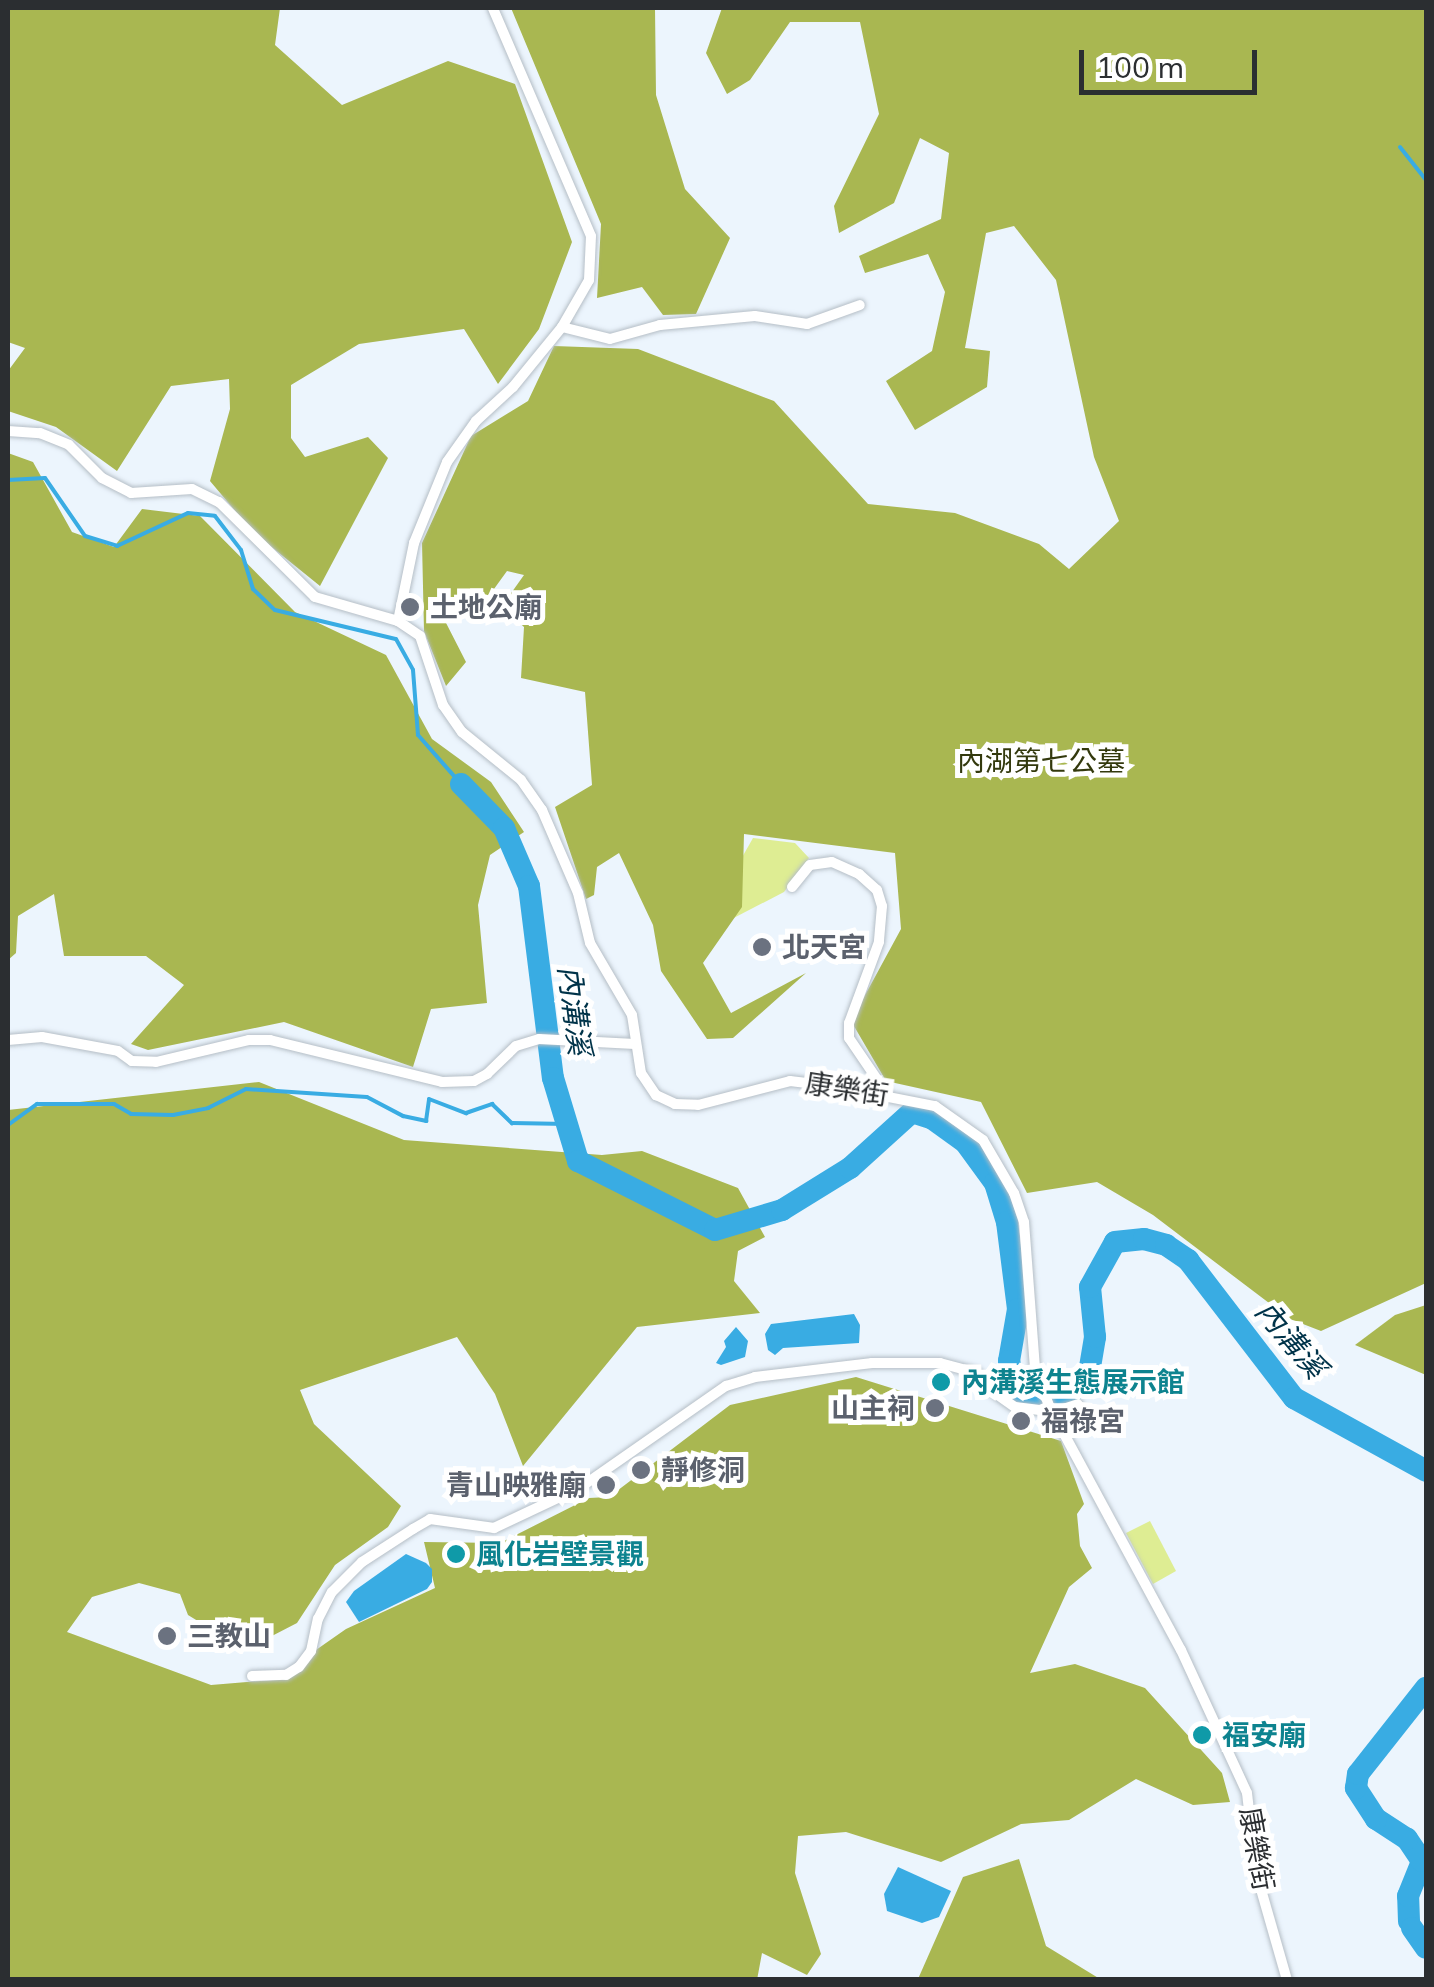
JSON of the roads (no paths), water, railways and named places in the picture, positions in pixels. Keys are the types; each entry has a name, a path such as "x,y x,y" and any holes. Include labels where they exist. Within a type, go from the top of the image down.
{"street":[{"path":"8,430 40,433 69,445 102,478 131,492 192,489 219,502 315,597 398,620 414,542 447,462 476,421 513,388 562,327 588,280 592,236 493,8"},
{"path":"562,327 610,339 660,325 756,316 807,324 860,305"},
{"name":"康樂街","path":"398,620 420,636 443,705 462,732 521,780 561,848 590,943 632,1015 641,1074 656,1095 674,1104 698,1106 790,1081 886,1094 935,1106 983,1140 1003,1171 1024,1222 1035,1369 1041,1386 1182,1650 1248,1793 1256,1872 1286,1980"},
{"path":"792,887 810,864 832,862 859,874 876,890 882,906 879,942 849,1023 848,1038 886,1094"},
{"path":"8,1040 42,1037 118,1051 132,1062 156,1062 249,1040 270,1040 442,1082 474,1081 516,1046 539,1039 635,1044"},
{"path":"252,1676 286,1675 299,1666 311,1652 318,1619 332,1592 362,1562 413,1528 430,1519 494,1528 581,1488 726,1386 755,1377 872,1363 940,1363 976,1372 992,1391 1015,1407 1078,1404"}],"water":[{"path":"854,1314 860,1325 859,1343 783,1348 775,1355 768,1350 765,1334 771,1324"},
{"path":"736,1327 748,1341 745,1357 716,1363 726,1347 724,1341"},
{"path":"406,1554 432,1569 432,1582 427,1589 359,1622 346,1602 354,1591"},
{"path":"898,1867 951,1891 939,1917 922,1923 887,1911 884,1894"}],"waterway":[{"path":"1400,147 1426,180"},
{"name":"內溝溪","path":"8,480 45,478 85,536 117,546 188,513 215,516 241,550 253,589 275,610 396,639 413,670 418,735 461,784"},
{"name":"內溝溪","path":"461,784 504,828 529,886 553,1078 578,1161 715,1230 782,1210 850,1168 912,1112 933,1119 965,1142 995,1183 1007,1222 1018,1309 1009,1361 1016,1390 1032,1396 1057,1396"},
{"path":"8,1125 37,1104 114,1104 131,1114 173,1115 208,1108 246,1089 367,1097 403,1116 426,1121 429,1099 466,1113 492,1104 512,1123 567,1124"},
{"name":"內溝溪","path":"1066,1396 1088,1379 1095,1337 1090,1287 1115,1242 1144,1239 1166,1245 1188,1260 1294,1398 1426,1471"},
{"name":"內溝溪","path":"1409,1921 1408,1896 1422,1861 1407,1839 1376,1819 1356,1788 1358,1774 1426,1688"},
{"name":"內溝溪","path":"1412,1928 1426,1948"}],"place":[{"name":"土地公廟","path":"410,607"},
{"name":"北天宮","path":"762,947"},
{"name":"內溝溪生態展示館","path":"941,1382"},
{"name":"山主祠","path":"935,1408"},
{"name":"福祿宮","path":"1021,1421"},
{"name":"靜修洞","path":"641,1470"},
{"name":"青山映雅廟","path":"606,1485"},
{"name":"風化岩壁景觀","path":"456,1554"},
{"name":"三教山","path":"167,1636"},
{"name":"福安廟","path":"1202,1735"}],"park label":[{"name":"內湖第七公墓","path":"1041,761"}]}
